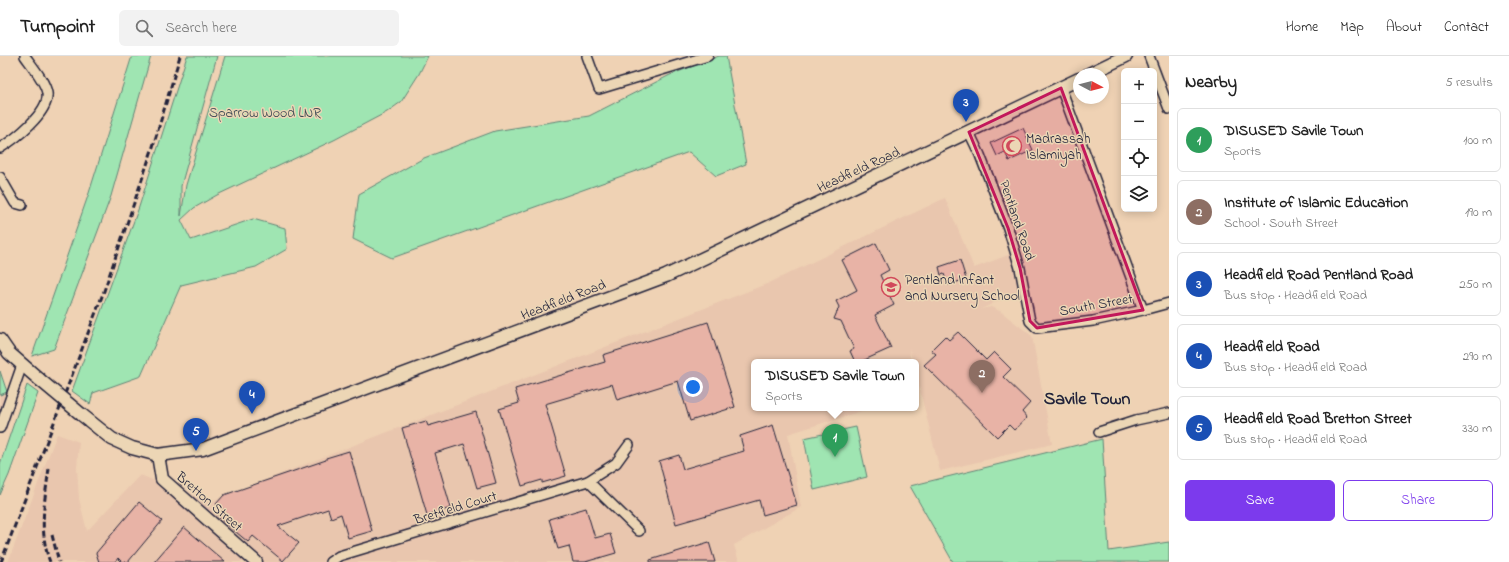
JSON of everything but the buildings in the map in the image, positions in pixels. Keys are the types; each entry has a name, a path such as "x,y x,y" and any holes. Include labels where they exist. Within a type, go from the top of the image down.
{"street":[{"path":"0,148 31,125 44,107 48,94 39,76 25,56"},
{"path":"586,56 599,89 708,56"},
{"path":"1102,68 1126,56"},
{"path":"1149,56 1169,109"},
{"name":"Headfield Road","path":"0,340 9,353 22,365 112,439 132,448 158,455 203,449 666,276 1073,82"},
{"path":"1061,88 1143,310"},
{"name":"Pentland Road","path":"969,132 980,155 1008,228 1020,268 1030,321"},
{"path":"0,177 15,202 22,205"},
{"name":"South Street","path":"1030,321 1037,328 1093,321 1169,303"},
{"path":"0,428 22,365"},
{"path":"1099,432 1136,420 1169,413"},
{"name":"Bretfield Court","path":"330,562 339,556 588,481 616,463 629,445"},
{"name":"Bretton Street","path":"158,455 162,479 256,562"},
{"path":"588,481 639,532"}],"highlighted area":[{"path":"1061,88 1143,310 1037,328 1030,321 1020,268 1008,228 969,132"}],"shaded area":[{"path":"945,198 974,268 1011,254 1022,290 981,309 991,307 1000,311 1032,336 1052,444 940,471 919,386 919,359 912,359 909,348 911,359 751,359 751,411 861,411 788,434 801,507 734,545 739,562 8,562 57,434 79,442 77,468 79,499 87,531 140,475 209,502 769,283"},
{"path":"7,392 0,414 0,395"}],"green space":[{"path":"132,56 151,56 111,196 54,349 32,356 89,193"},
{"name":"Sparrow Wood LNR","path":"187,56 217,56 181,186 181,216 186,185 225,56 428,56 419,74 401,102 387,112 334,140 217,195 194,208 181,220 191,240 253,219 285,228 287,249 256,267 181,285 141,376 93,393 90,404 72,391 139,207"},
{"path":"719,56 726,56 746,164 716,176 689,152 392,258 353,239 359,194 424,158 495,131 589,116 670,75"},
{"path":"0,371 7,392 0,395"},
{"path":"27,385 38,393 9,475 0,495 0,464"},
{"path":"856,427 867,477 814,490 804,438"},
{"path":"1102,439 1109,551 1169,542 1169,562 953,562 910,486"}],"railway":[{"path":"1,562 104,291 152,150 180,56"},
{"path":"49,468 44,503 43,527 46,550 50,562"},
{"path":"52,535 59,562"}],"place":[{"name":"Headfield Road Pentland Road","path":"966,122"},
{"name":"Madrassah Islamiyah","path":"1012,146"},
{"name":"Pentland Infant and Nursery School","path":"891,287"},
{"name":"Institute of Islamic Education","path":"982,393"},
{"name":"Headfield Road","path":"252,414"},
{"name":"Headfield Road Bretton Street","path":"196,451"},
{"name":"DISUSED Savile Town","path":"835,457"}],"district":[{"name":"Savile Town","path":"1087,398"}]}
